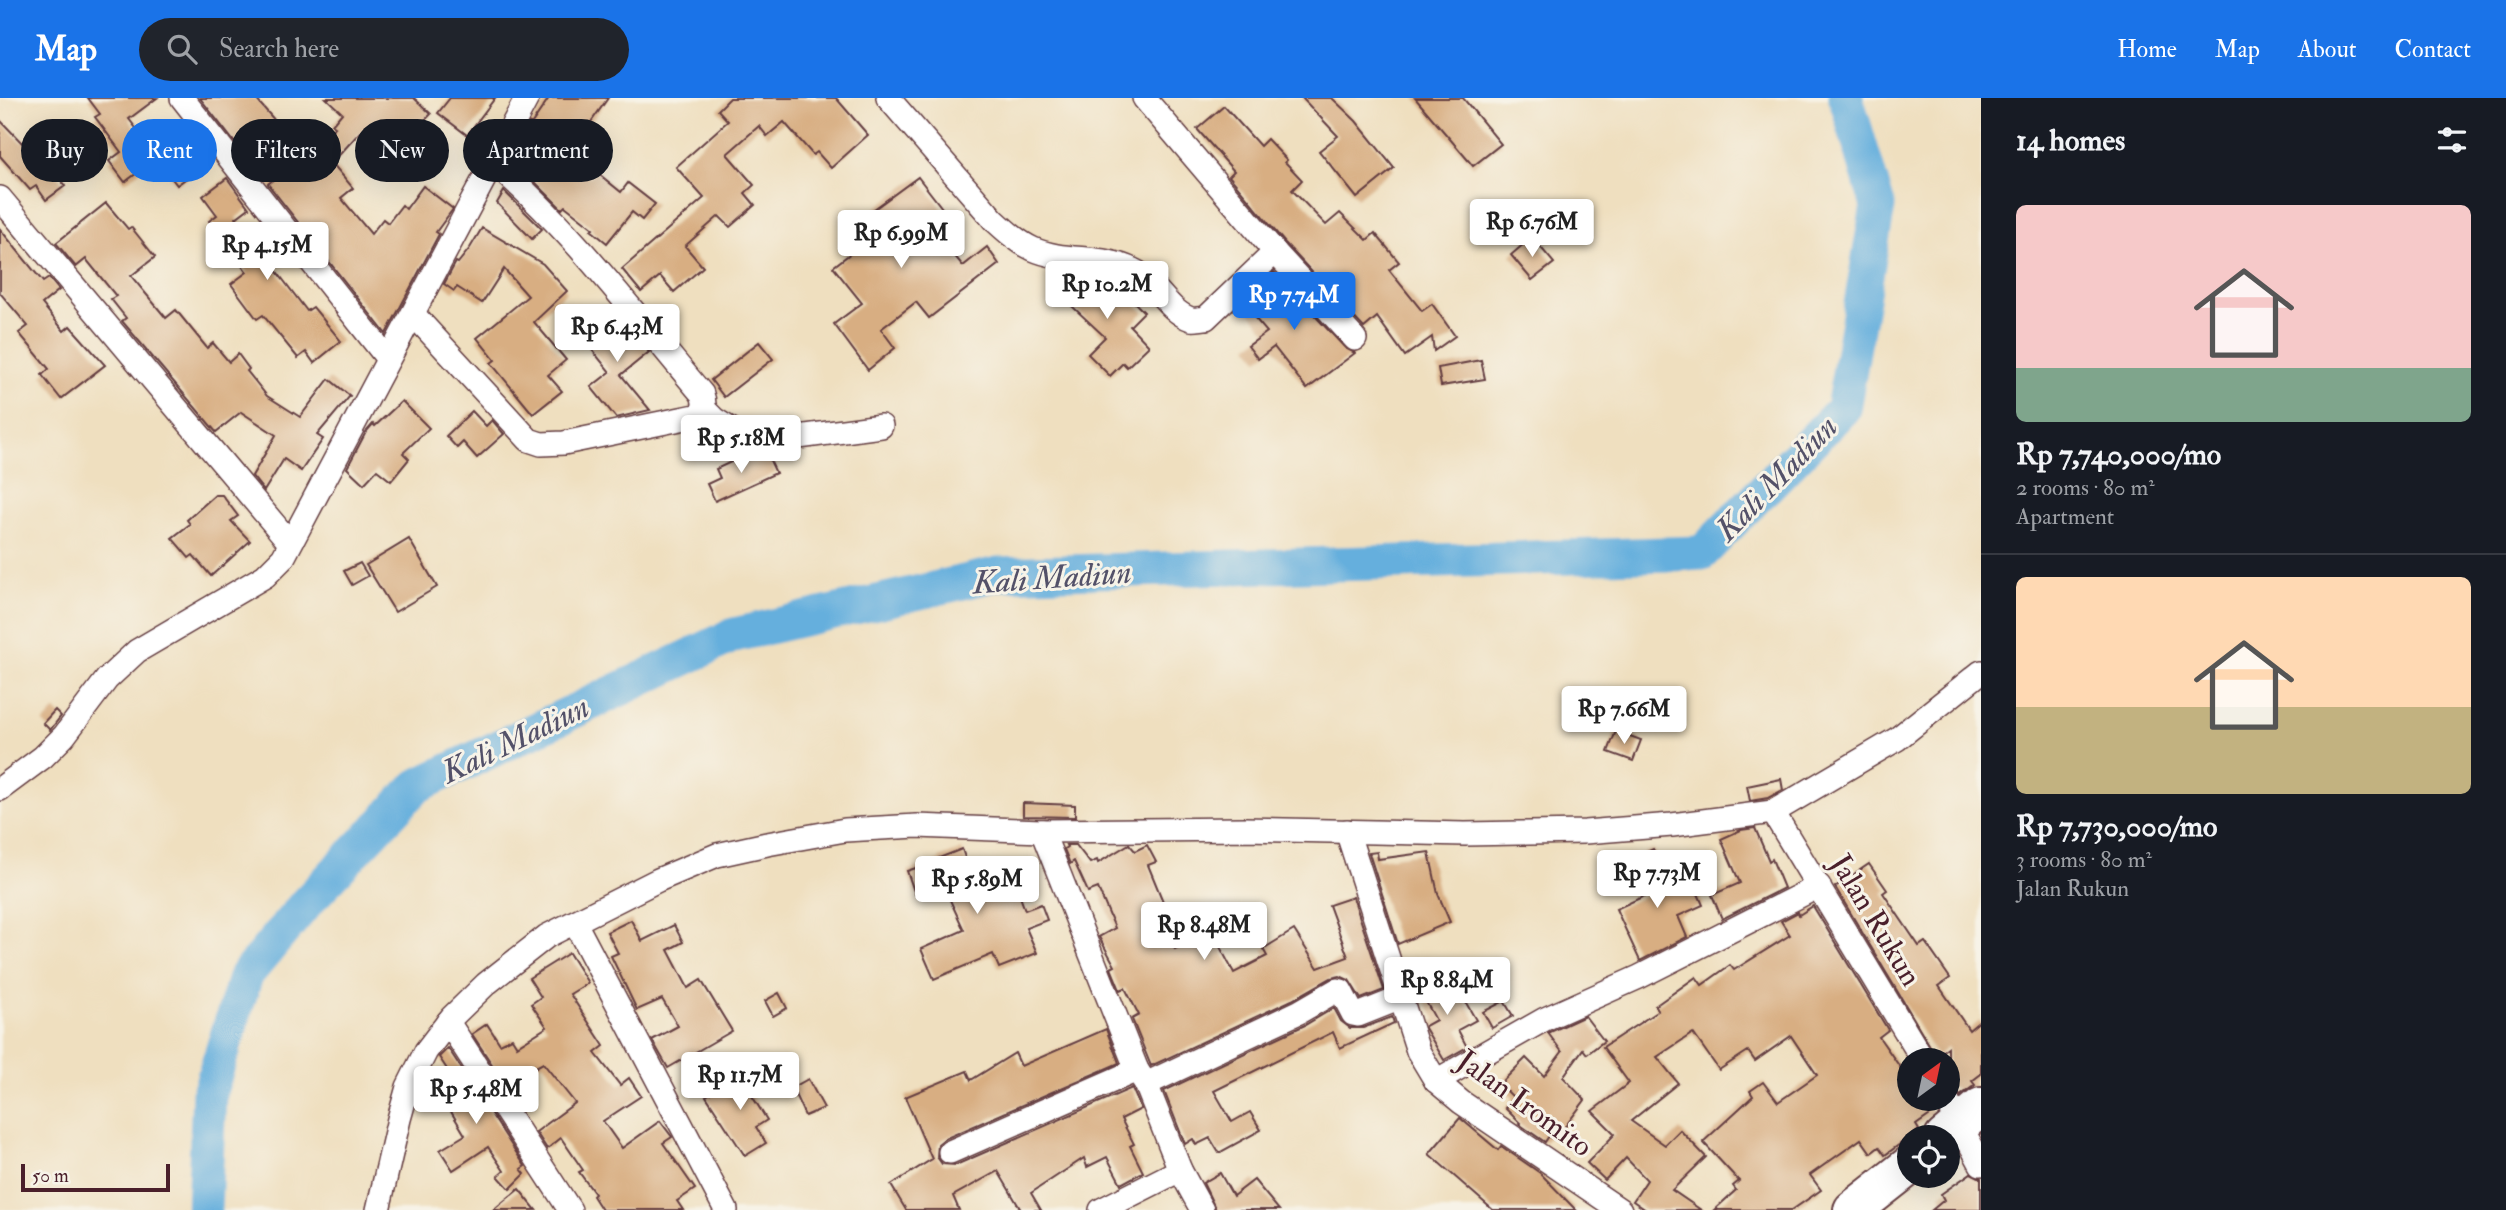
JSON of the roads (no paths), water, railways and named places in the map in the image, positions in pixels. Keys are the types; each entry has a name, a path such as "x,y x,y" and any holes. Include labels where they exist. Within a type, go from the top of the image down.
{"highway":[{"path":"1853,1210 1897,1175"}],"street":[{"path":"182,98 388,359"},
{"path":"516,119 527,98"},
{"path":"888,98 994,220 1014,237 1035,250 1112,261 1136,271 1177,310 1192,319 1206,318 1275,252"},
{"path":"1144,98 1275,252 1355,339"},
{"path":"0,789 44,757 64,736 107,679 137,652 265,576 283,558 484,182"},
{"path":"413,314 529,440 541,444 564,443 700,415 704,410 702,394 585,256 516,182"},
{"path":"0,198 290,543"},
{"path":"704,410 750,441 881,426"},
{"path":"378,1210 408,1087 426,1051 448,1022 485,984 547,936 658,880 718,855 845,830 917,826 1042,831 1245,829 1465,834 1585,832 1672,825 1773,812 1897,739 1981,672"},
{"name":"Jalan Rukun","path":"1773,812 1916,1048"},
{"path":"1042,831 1180,1170 1202,1210"},
{"name":"Jalan Iromito","path":"1348,831 1418,1051 1436,1081 1461,1102 1620,1210"},
{"path":"1436,1081 1545,1019 1639,977 1819,886"},
{"path":"575,923 716,1206"},
{"path":"950,1152 1299,1012 1337,990 1341,991 1353,1014 1358,1015 1401,999"},
{"path":"448,1022 570,1210"},
{"path":"1958,1116 1981,1164"},
{"path":"1101,1210 1180,1170"}],"waterway":[{"name":"Kali Madiun","path":"204,1210 209,1094 246,975 307,902 417,786 734,635 998,574 1702,553 1843,409 1878,206 1846,98"}]}
